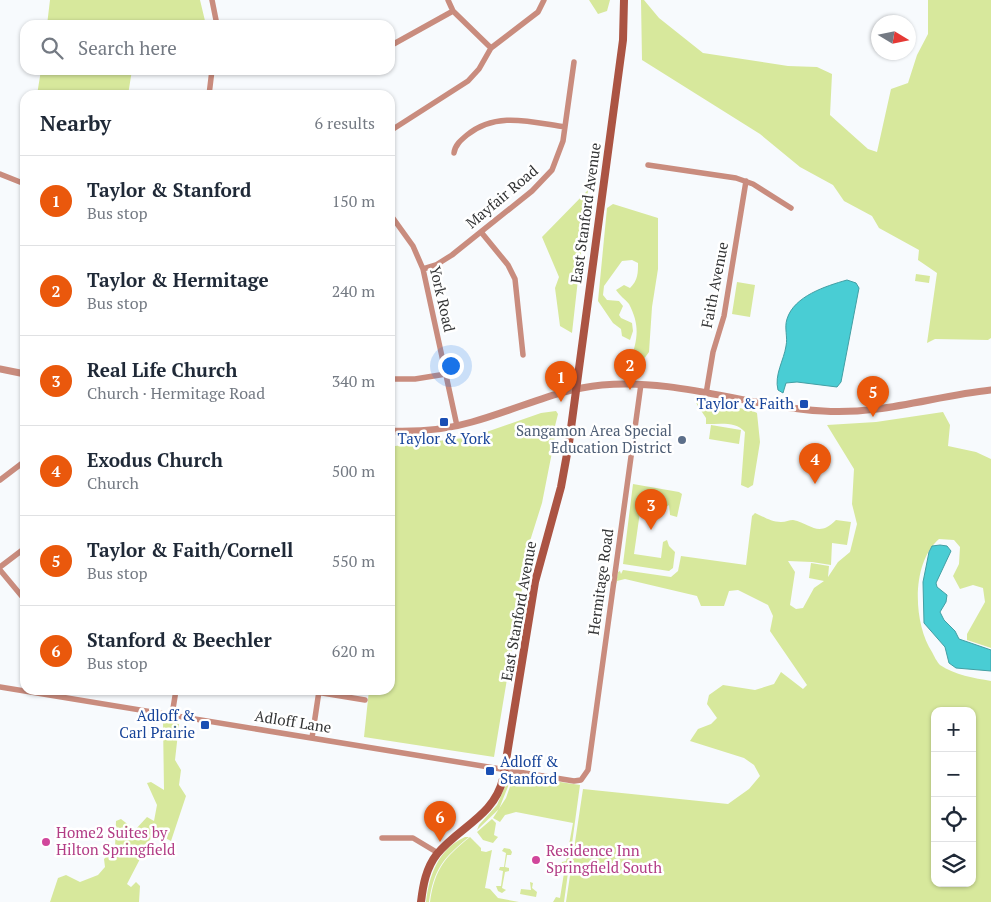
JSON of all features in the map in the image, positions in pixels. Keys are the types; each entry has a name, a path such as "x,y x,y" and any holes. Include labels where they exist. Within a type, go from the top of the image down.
{"main road":[{"name":"East Stanford Avenue","path":"421,902 426,875 438,854 489,809 498,794 505,769 535,582 564,471 623,40 624,0"}],"street":[{"path":"212,0 216,20"},
{"path":"448,0 453,11 491,48"},
{"path":"395,129 468,81 479,69 491,48 538,12 544,0"},
{"path":"395,43 453,11"},
{"name":"Mayfair Road","path":"424,269 444,261 532,191 549,174 560,153 574,62"},
{"path":"209,90 211,75"},
{"path":"454,153 463,138 479,126 494,121 513,120 565,127"},
{"path":"648,166 727,176 746,182 791,208"},
{"path":"0,174 20,182"},
{"name":"Faith Avenue","path":"706,394 713,352 724,316 746,182"},
{"name":"York Road","path":"395,221 413,246 424,269 457,426"},
{"path":"481,232 508,265 515,279 523,355"},
{"path":"0,369 20,373"},
{"path":"395,379 446,374"},
{"path":"395,431 428,430 457,426 545,397 602,385 641,384 801,409 840,412 894,408 991,390"},
{"name":"Hermitage Road","path":"581,780 588,770 641,384"},
{"path":"0,480 20,465"},
{"path":"20,552 0,569 20,594"},
{"name":"Adloff Lane","path":"0,687 20,690"},
{"name":"Adloff Lane","path":"49,695 574,781 581,780"},
{"path":"172,715 175,695"},
{"path":"312,738 318,695"},
{"path":"339,695 365,700"},
{"path":"382,838 413,838 438,854"}],"green space":[{"path":"50,0 200,0 205,20 48,20"},
{"path":"589,0 610,0 607,11 598,14"},
{"path":"641,0 644,0 659,18 703,53 788,66 817,67 832,74 830,115 868,149 877,152 891,89 908,83 917,55 928,34 928,0 991,0 991,338 988,340 935,339 927,343 937,273 918,260 919,250 879,228 872,216 844,201 833,185 800,167 760,134 642,60"},
{"path":"40,75 131,75 129,90 38,90"},
{"path":"588,190 572,333 560,326 555,288 559,277 542,237"},
{"path":"613,204 658,218 658,269 652,307 649,352 641,363 630,361 637,332 635,319 629,304 616,290 624,285 630,288 633,285 637,276 638,263 632,260 622,261 604,286 603,295 607,300 619,301 623,306 619,315 621,318 632,323 633,331 630,340 622,336 621,329 613,323 598,301 607,208"},
{"path":"916,274 930,276 929,283 915,281"},
{"path":"737,282 755,285 750,317 732,314"},
{"path":"699,401 751,410 757,413 760,442 753,485 748,488 741,485 745,432 737,426 706,424 706,418 696,403"},
{"path":"556,411 558,414 553,434 555,437 542,503 530,541 494,757 364,737 368,695 395,695 395,446 472,437 541,413"},
{"path":"943,412 950,425 948,446 976,452 991,459 991,648 967,640 967,634 985,602 983,588 973,585 960,589 953,576 959,564 960,547 954,540 939,539 923,563 919,578 918,610 926,640 940,665 958,674 991,681 991,902 566,902 583,789 728,804 749,789 760,776 754,765 744,758 690,741 698,729 711,724 717,718 707,704 709,695 723,685 755,690 774,684 781,672 803,689 807,685 770,631 773,616 768,605 738,590 729,591 724,606 701,606 697,596 625,579 617,581 615,587 618,572 620,571 621,574 623,570 671,577 678,571 681,556 746,565 752,516 755,513 774,521 793,520 819,529 830,525 836,520 851,522 847,545 832,543 831,565 812,562 788,561 795,572 790,605 796,609 803,608 814,588 824,581 809,578 811,563 829,566 828,577 838,562 850,552 857,524 852,504 854,469 827,425 876,422"},
{"path":"711,425 741,430 739,444 709,439"},
{"path":"633,484 682,494 677,517 670,515 669,505 665,508 641,505 634,554 661,558 663,542 667,540 669,546 675,552 673,568 669,571 623,564"},
{"path":"163,721 179,724 175,760 181,770 179,785 186,796 171,841 154,832 127,884 131,887 136,882 140,886 139,902 50,902 58,878 66,875 80,882 98,875 105,867 104,859 115,848 116,821 121,819 135,830 147,817 154,821 157,805 147,783 151,782 164,790"},
{"path":"514,775 580,785 564,902 553,902 556,897 560,898 564,873 560,871 562,862 566,861 573,823 516,812 505,815 500,822 493,818 506,798"},
{"path":"511,779 499,809 477,830 479,825 497,805 508,780"},
{"path":"492,819 496,823 494,835 498,837 493,843 483,840 477,832"},
{"path":"465,837 469,837 452,851 441,865 434,881 429,902 426,902 436,864 448,849"},
{"path":"470,837 481,848 481,851 492,850 485,888 490,889 498,898 519,902 430,902 435,881 442,865 453,851"},
{"path":"504,848 510,849 512,852 511,855 507,855 505,867 509,868 509,871 505,872 502,888 506,890 502,893 498,891 496,886 501,886 503,871 499,870 500,867 504,867 506,853 502,851"},
{"path":"530,882 533,883 532,888 537,892 536,897 520,894 521,889 531,890"}],"water":[{"path":"847,280 856,283 859,288 841,382 837,387 797,382 786,383 783,393 778,390 777,379 786,346 786,322 791,311 796,304 812,293"},
{"path":"932,546 947,546 951,551 936,583 937,587 947,595 946,602 940,612 959,639 991,650 991,671 956,668 949,663 945,647 924,623 923,582 929,552"}],"place":[{"name":"Taylor & Hermitage","path":"630,390"},
{"name":"Taylor & Stanford","path":"561,402"},
{"name":"Taylor & Faith","path":"804,404"},
{"name":"Taylor & Faith/Cornell","path":"873,417"},
{"name":"Taylor & York","path":"444,422"},
{"name":"Sangamon Area Special Education District","path":"682,440"},
{"name":"Exodus Church","path":"815,484"},
{"name":"Real Life Church","path":"651,530"},
{"name":"Adloff & Carl Prairie","path":"205,725"},
{"name":"Adloff & Stanford","path":"490,771"},
{"name":"Home2 Suites by Hilton Springfield","path":"46,842"},
{"name":"Stanford & Beechler","path":"440,842"},
{"name":"Residence Inn Springfield South","path":"536,860"}]}
